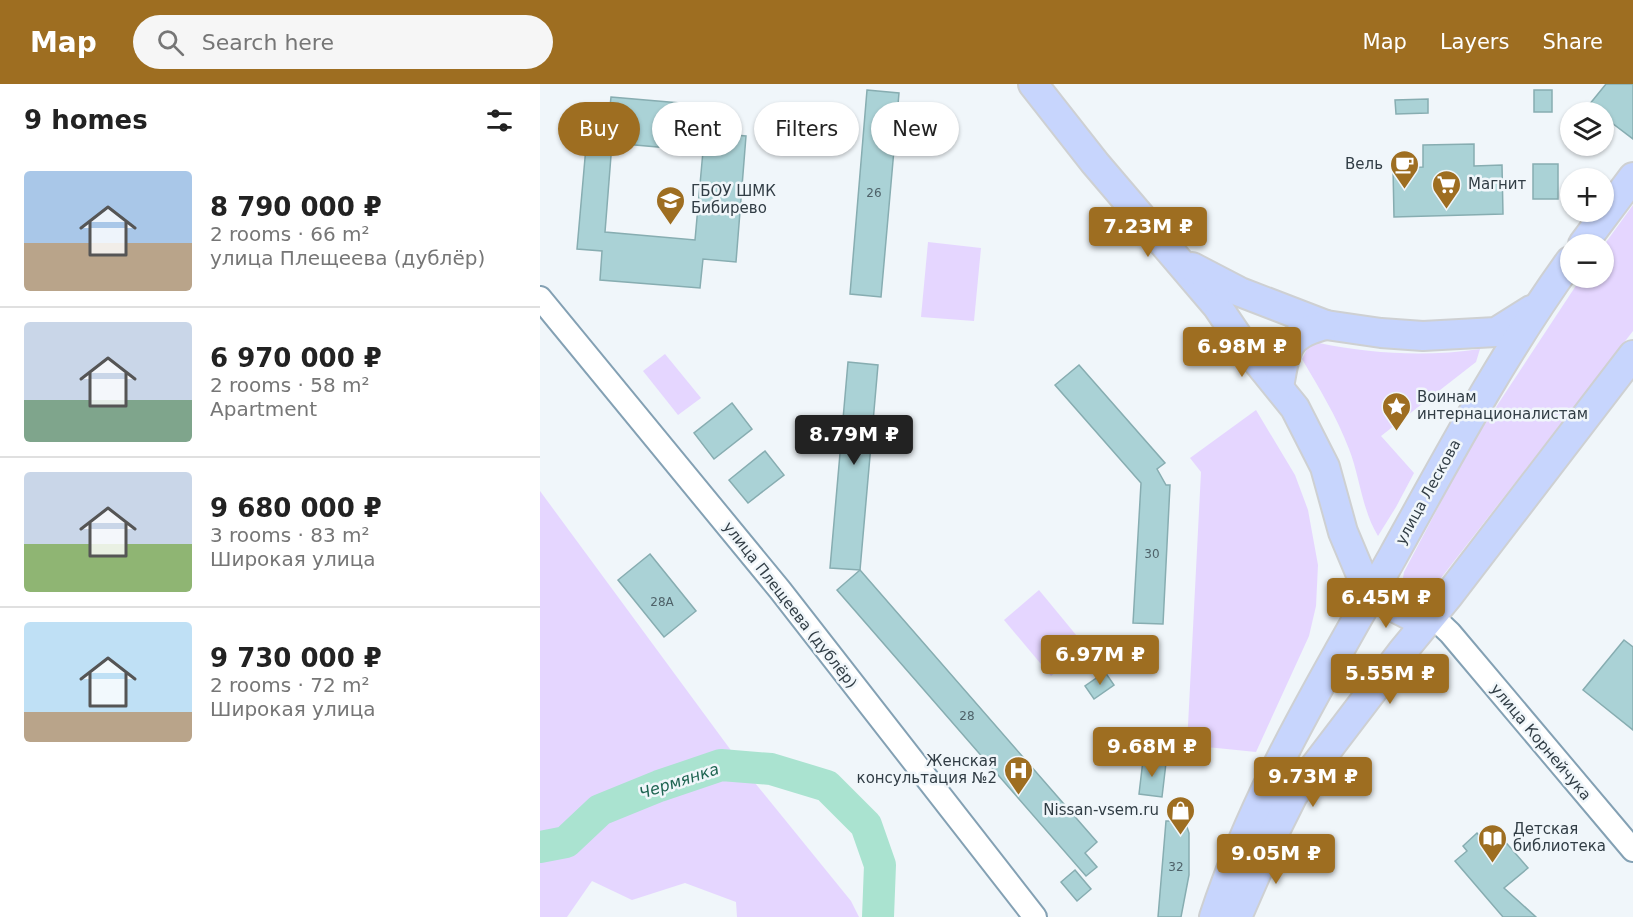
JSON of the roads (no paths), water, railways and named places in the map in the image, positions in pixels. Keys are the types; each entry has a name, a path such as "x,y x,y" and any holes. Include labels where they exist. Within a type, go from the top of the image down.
{"main road":[{"path":"1033,84 1095,163 1217,306 1240,340 1295,408 1325,467 1343,532 1365,582 1372,592 1382,601 1435,624"},
{"path":"1590,234 1633,177"},
{"path":"1180,261 1240,292 1326,325 1423,336 1496,332 1538,306"},
{"name":"улица Лескова","path":"1214,917 1245,834 1278,762 1487,386 1560,275"},
{"path":"1279,387 1288,346 1303,332 1326,325"},
{"path":"1237,917 1293,795 1320,759 1435,624 1633,355"}],"street":[{"name":"улица Плещеева (дублёр)","path":"540,298 780,590 1035,917"},
{"name":"улица Корнейчука","path":"1435,624 1633,850"}],"waterway":[{"name":"Чермянка","path":"540,847 566,842 600,810 659,786 721,765 771,769 827,786 866,825 880,865 878,917"}],"place":[{"name":"Вель","path":"1404,190"},
{"name":"Магнит","path":"1447,210"},
{"name":"ГБОУ ШМК Бибирево","path":"670,226"},
{"name":"Воинам интернационалистам","path":"1396,432"},
{"name":"Женская консультация №2","path":"1018,796"},
{"name":"Nissan-vsem.ru","path":"1180,836"},
{"name":"Детская библиотека","path":"1492,864"}]}
